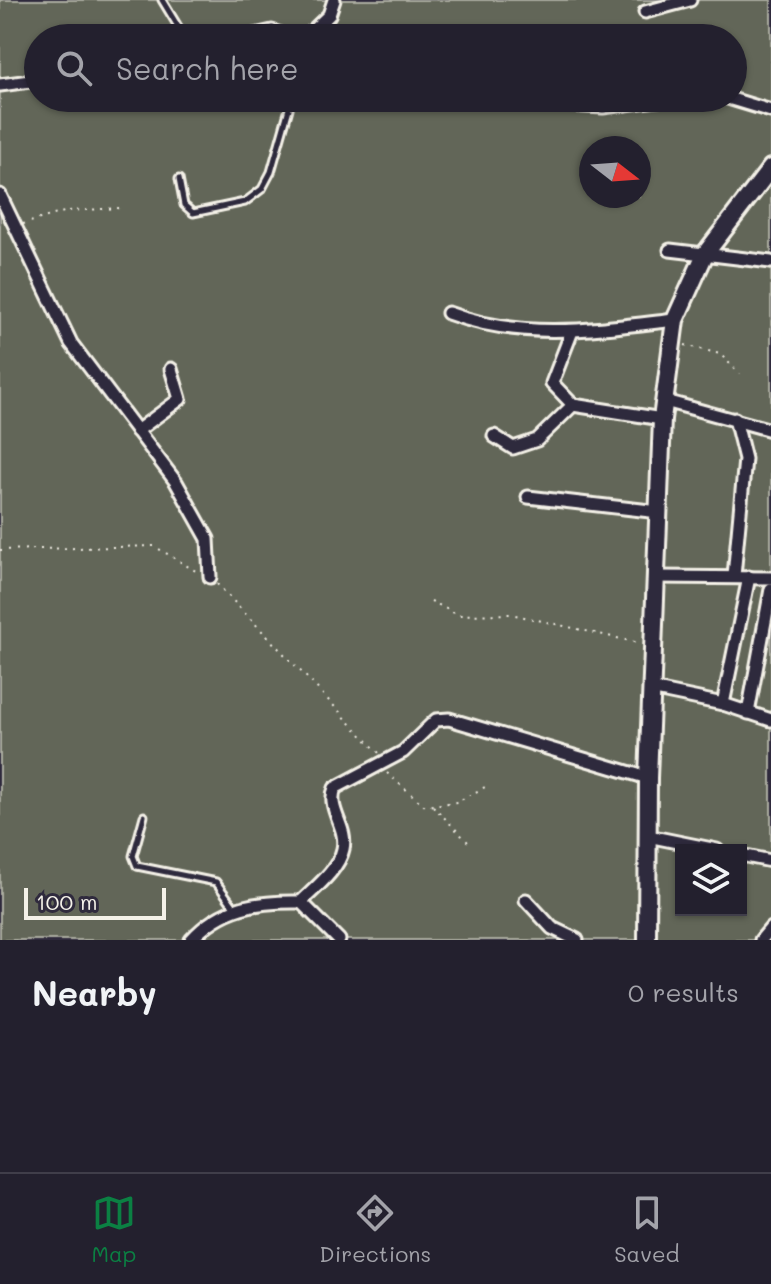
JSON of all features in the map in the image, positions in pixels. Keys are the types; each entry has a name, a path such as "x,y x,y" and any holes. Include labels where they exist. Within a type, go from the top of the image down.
{"street":[{"path":"320,24 329,15 334,0"},
{"path":"645,12 690,0"},
{"path":"0,85 24,82"},
{"path":"747,104 771,111"},
{"path":"647,940 648,778 662,419 675,320 705,254 771,168"},
{"path":"0,195 71,343 176,482 208,539 210,577"},
{"path":"670,250 771,262"},
{"path":"448,313 485,326 572,331 675,320"},
{"path":"572,331 552,383 573,405 662,419"},
{"path":"137,431 180,399 171,369"},
{"path":"665,401 771,430"},
{"path":"494,436 513,448 537,440 573,405"},
{"path":"734,576 745,459 735,419"},
{"path":"528,497 659,512"},
{"path":"656,577 771,578"},
{"path":"723,704 749,577"},
{"path":"748,713 771,589"},
{"path":"651,689 723,704 771,720"},
{"path":"301,902 322,881 344,847 343,830 333,804 335,788 403,752 430,723 442,718 648,778"},
{"path":"648,836 687,844"},
{"path":"747,856 771,861"},
{"path":"526,900 552,928 577,940"},
{"path":"191,940 211,921 235,908 261,901 301,902 339,940"},
{"path":"761,940 771,928"}],"lane":[{"path":"162,0 177,24"},
{"path":"179,179 184,205 193,213 251,198 271,172 288,112"},
{"path":"144,816 133,856 137,866 216,882 235,908"}],"path":[{"path":"15,227 67,211 121,208"},
{"path":"673,342 720,354 740,374"},
{"path":"0,550 154,546 191,570 210,577 425,806 457,802 485,787"},
{"path":"431,601 458,615 511,614 559,628 653,646"},
{"path":"432,805 468,842"}],"green space":[{"path":"0,0 771,0 771,940 0,940"}]}
